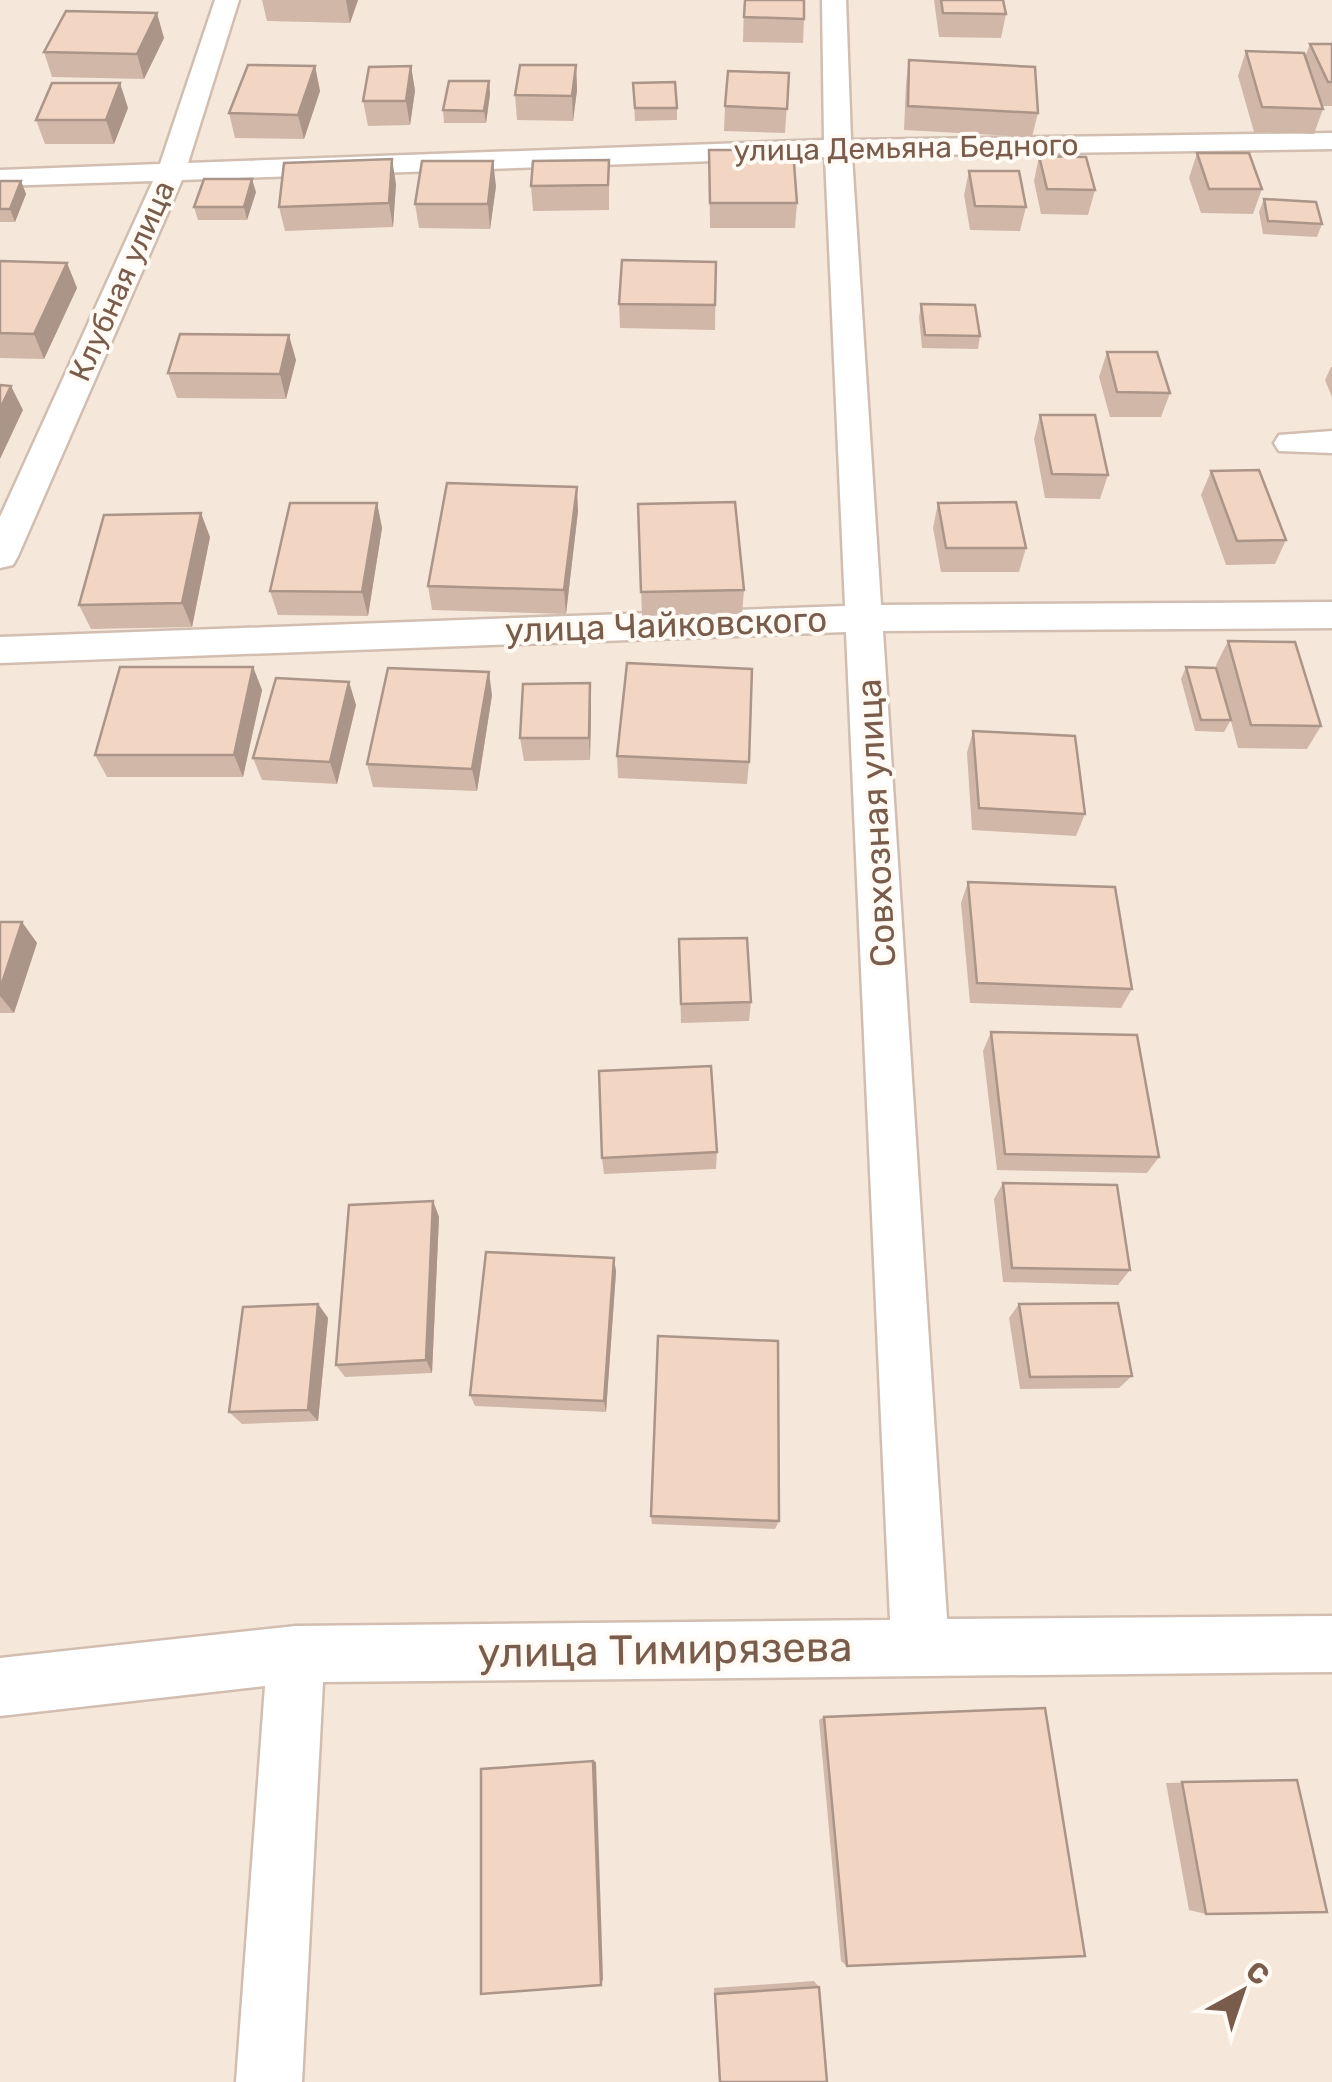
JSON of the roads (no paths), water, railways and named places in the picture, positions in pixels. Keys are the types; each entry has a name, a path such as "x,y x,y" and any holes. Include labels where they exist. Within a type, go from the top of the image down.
{"street":[{"name":"Клубная улица","path":"0,556 170,174 227,0"},
{"name":"Совхозная улица","path":"834,0 838,148 920,1645"},
{"name":"улица Демьяна Бедного","path":"0,178 838,148 1332,141"},
{"path":"1291,442 1332,442"},
{"name":"улица Чайковского","path":"0,650 866,618 1332,615"},
{"name":"улица Тимирязева","path":"0,1687 296,1654 1332,1644"},
{"path":"270,2082 296,1654"}]}
